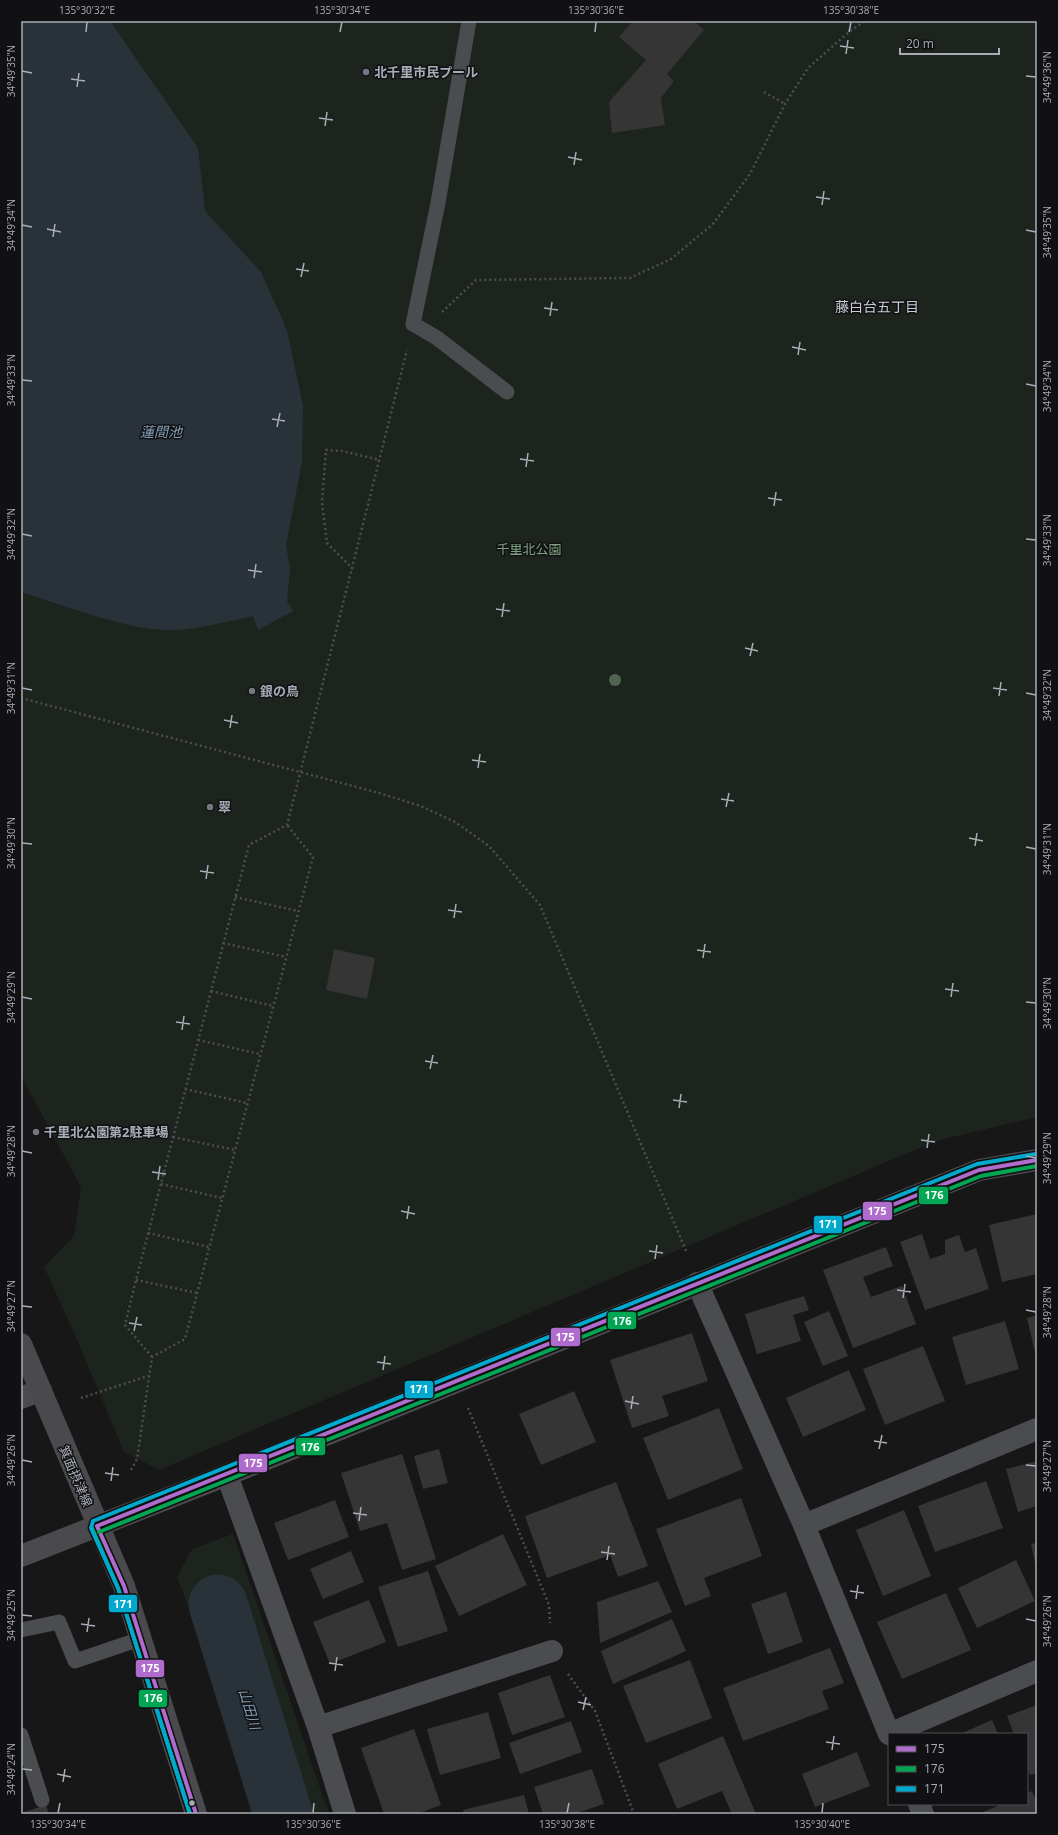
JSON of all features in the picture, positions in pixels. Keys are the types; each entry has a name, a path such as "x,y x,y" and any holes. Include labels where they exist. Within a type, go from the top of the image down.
{"street":[{"path":"21,1556 227,1475 697,1282 978,1170 1037,1160"},
{"path":"697,1282 804,1525 889,1733"},
{"name":"箕面摂津線","path":"21,1344 97,1526 124,1586 196,1814"},
{"path":"21,1398 41,1390"},
{"path":"804,1525 1037,1429"},
{"path":"227,1475 318,1726 345,1814"},
{"path":"318,1726 552,1651"},
{"path":"891,1733 1037,1671"}],"lane":[{"path":"468,21 441,188 413,324 437,338 507,392"},
{"path":"21,1630 59,1622 75,1661 140,1639"},
{"path":"21,1735 42,1800"}],"path":[{"path":"152,1357 125,1325 136,1280 249,845 287,825 353,569 413,324 436,318 476,280 630,278 671,259 713,224 750,174 785,104 808,68 850,31 865,21"},
{"path":"764,92 785,104"},
{"path":"353,569 327,543 322,502 326,450 342,450 380,460"},
{"path":"21,698 379,793 421,806 455,822 489,846 540,905 687,1253"},
{"path":"131,1470 137,1459 152,1357 185,1339 313,857 287,825"},
{"path":"235,897 298,911"},
{"path":"223,944 286,957"},
{"path":"211,991 273,1006"},
{"path":"198,1040 260,1054"},
{"path":"185,1089 247,1103"},
{"path":"173,1137 235,1150"},
{"path":"161,1184 222,1198"},
{"path":"148,1233 209,1247"},
{"path":"136,1280 197,1293"},
{"path":"80,1398 148,1376"},
{"path":"456,1380 549,1605 552,1651 595,1712 634,1814"}],"green space":[{"name":"千里北公園","path":"21,21 1037,21 1037,1117 936,1141 159,1470 124,1452 75,1335 44,1267 74,1236 81,1187 21,1076"},
{"path":"233,1534 329,1814 289,1814 223,1598 189,1608 177,1577 192,1549"}],"water":[{"name":"蓮間池","path":"21,21 110,21 198,148 205,211 261,272 287,330 303,406 302,461 286,546 290,568 287,601 293,611 258,630 253,616 205,626 175,630 138,627 98,617 21,592"}],"building":[{"path":"633,21 694,21 704,30 667,74 674,81 661,98 665,125 612,133 609,102 646,60 619,37"},
{"path":"334,949 375,958 367,999 326,990"},
{"path":"1037,1214 1037,1274 1002,1282 989,1225"},
{"path":"922,1234 930,1259 945,1254 945,1240 959,1235 965,1252 976,1248 989,1289 925,1310 900,1242"},
{"path":"886,1247 893,1266 863,1277 871,1297 902,1286 916,1324 853,1348 823,1270"},
{"path":"804,1296 809,1310 793,1315 801,1341 757,1354 745,1314"},
{"path":"829,1311 848,1356 823,1366 804,1322"},
{"path":"1037,1315 1037,1357 1036,1357 1027,1318"},
{"path":"1005,1321 1019,1369 966,1385 952,1337"},
{"path":"692,1333 708,1381 662,1396 669,1416 632,1428 610,1360"},
{"path":"923,1346 945,1401 885,1425 863,1369"},
{"path":"849,1370 866,1410 803,1437 786,1398"},
{"path":"574,1391 596,1442 541,1465 519,1414"},
{"path":"719,1408 743,1469 668,1500 643,1438"},
{"path":"439,1449 448,1483 423,1489 414,1456"},
{"path":"402,1454 436,1559 402,1570 387,1523 360,1531 341,1473"},
{"path":"1037,1461 1037,1506 1018,1512 1006,1469"},
{"path":"986,1481 1003,1528 935,1552 918,1506"},
{"path":"616,1482 648,1566 618,1577 610,1555 547,1578 525,1516"},
{"path":"741,1498 762,1556 704,1578 711,1596 685,1606 656,1529"},
{"path":"335,1500 349,1537 288,1560 274,1523"},
{"path":"904,1510 931,1576 883,1596 856,1530"},
{"path":"503,1534 527,1585 459,1616 435,1566"},
{"path":"1037,1543 1037,1567 1036,1567 1031,1544"},
{"path":"351,1551 364,1582 323,1599 310,1569"},
{"path":"1016,1560 1035,1601 977,1628 958,1588"},
{"path":"428,1571 448,1631 398,1647 378,1587"},
{"path":"658,1581 672,1612 600,1643 597,1602"},
{"path":"786,1592 803,1642 768,1654 751,1604"},
{"path":"946,1593 971,1650 902,1679 877,1622"},
{"path":"369,1600 386,1642 330,1664 313,1622"},
{"path":"672,1619 686,1651 613,1684 601,1651"},
{"path":"830,1648 844,1683 822,1691 829,1709 743,1741 723,1688"},
{"path":"690,1660 712,1718 646,1743 623,1686"},
{"path":"550,1675 565,1717 512,1735 498,1693"},
{"path":"1037,1705 1037,1773 1030,1775 1028,1770 1028,1733 1014,1733 1007,1716"},
{"path":"488,1712 501,1758 440,1775 427,1729"},
{"path":"992,1720 998,1733 962,1733"},
{"path":"571,1721 582,1752 520,1774 509,1743"},
{"path":"414,1729 441,1805 417,1814 384,1814 361,1748"},
{"path":"723,1736 756,1814 732,1814 722,1791 677,1809 658,1764"},
{"path":"857,1752 870,1786 815,1807 802,1774"},
{"path":"592,1769 604,1804 574,1814 543,1814 534,1787"},
{"path":"1032,1791 1037,1802 1037,1814 979,1814 1000,1805 1028,1805 1028,1793"},
{"path":"524,1795 529,1814 464,1814 463,1810"},
{"path":"46,1805 49,1814 21,1814 21,1813"}],"waterway":[{"name":"山田川","path":"218,1604 283,1814"}],"transit line":[{"name":"171","path":"190,1814 118,1588 91,1528 93,1521 977,1164 1036,1154"},
{"name":"175","path":"97,1526 979,1170 1037,1160"},
{"name":"176","path":"99,1532 981,1176 1037,1166"},
{"name":"175","path":"97,1526 124,1586 196,1814"},
{"name":"176","path":"92,1528 118,1588 190,1814"}],"place":[{"name":"北千里市民プール","path":"366,72"},
{"name":"銀の鳥","path":"252,691"},
{"name":"翠","path":"210,807"},
{"name":"千里北公園第2駐車場","path":"36,1132"}],"district":[{"name":"藤白台五丁目","path":"877,306"}]}
